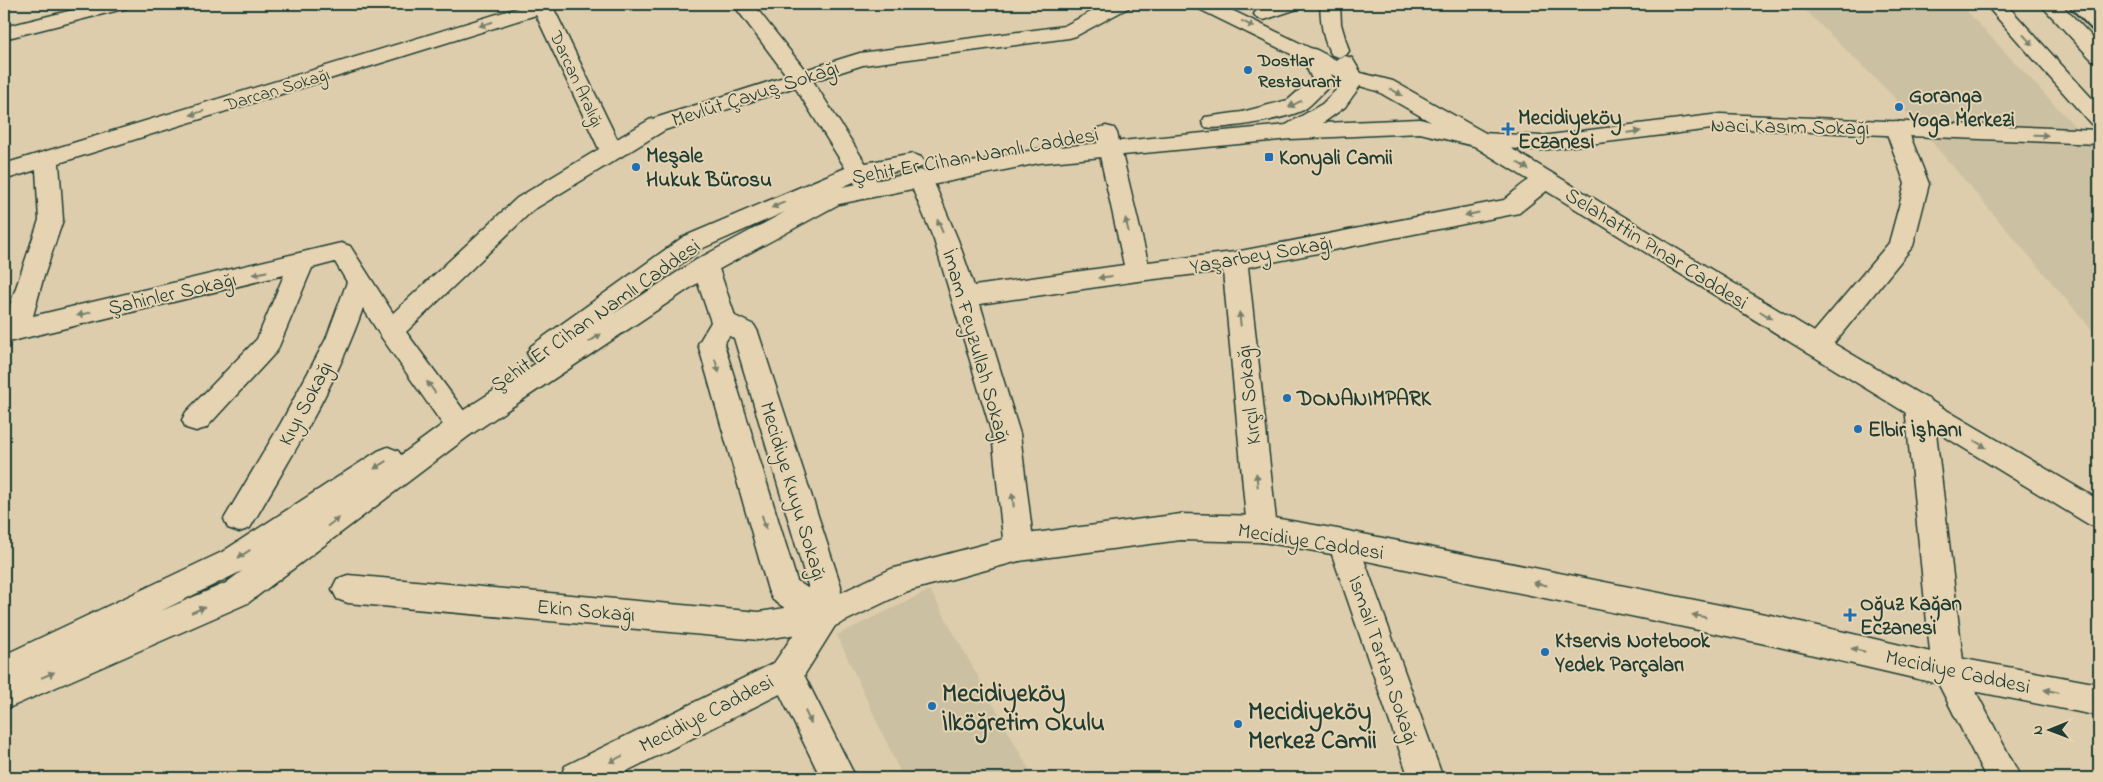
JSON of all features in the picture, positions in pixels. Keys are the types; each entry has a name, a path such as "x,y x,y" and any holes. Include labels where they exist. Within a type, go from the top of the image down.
{"main road":[{"path":"4,25 85,4"},
{"path":"4,33 120,4"},
{"path":"743,4 800,78 864,180"},
{"name":"Mevlüt Çavuş Sokağı","path":"391,331 525,204 657,125 860,58 1069,32 1121,4"},
{"name":"Selahattin Pınar Caddesi","path":"1204,4 1310,54 1353,77 1385,86 1481,140 1817,346 2099,515"},
{"path":"1238,4 1264,14 1339,51"},
{"path":"1264,14 1293,4"},
{"path":"1330,4 1331,24 1339,51 1353,77"},
{"path":"1995,4 2099,119"},
{"path":"2050,4 2099,56"},
{"path":"2087,4 2099,16"},
{"name":"Darcan Aralığı","path":"546,5 612,152"},
{"name":"Darcan Sokağı","path":"4,172 546,5"},
{"name":"Şehit Er Cihan Namlı Caddesi","path":"4,694 237,593 456,422 692,243 864,180 1242,119 1296,105 1323,80 1310,54"},
{"name":"Şehit Er Cihan Namlı Caddesi","path":"1290,132 1331,107 1350,88 1353,77"},
{"name":"Naci Kasım Sokağı","path":"1481,140 1541,143 1720,121 2099,137"},
{"name":"Şehit Er Cihan Namlı Caddesi","path":"4,671 233,561 705,266 864,180 920,178 1108,141 1420,126 1481,140"},
{"path":"1817,346 1901,246 1917,184 1896,128"},
{"path":"1108,141 1138,272"},
{"path":"10,332 51,220 47,159"},
{"name":"İmam Feyzullah Sokağı","path":"920,178 946,240 1006,434 1018,548"},
{"name":"Yaşarbey Sokağı","path":"965,297 1138,272 1235,261 1511,207 1546,180"},
{"name":"Şahinler Sokağı","path":"10,332 341,252 360,281"},
{"name":"Kırçıl Sokağı","path":"1235,261 1262,529"},
{"path":"196,420 268,344 302,262"},
{"path":"705,266 724,322"},
{"path":"360,281 391,331 456,422"},
{"name":"Kıyı Sokağı","path":"239,519 291,431 339,338 360,281"},
{"name":"Mecidiye Kuyu Sokağı","path":"724,322 745,332 825,586 824,616 784,590 710,344 724,322"},
{"path":"1919,407 1948,671 2004,778"},
{"name":"Mecidiye Caddesi","path":"581,777 786,674 824,616 902,579 1018,548 1181,527 1262,529 1343,543 1526,582 1775,630 1948,671 2099,700"},
{"name":"İsmail Tartan Sokağı","path":"1343,543 1426,778"},
{"name":"Ekin Sokağı","path":"348,589 759,626 824,616"},
{"path":"786,674 839,778"}],"lane":[{"path":"2076,4 2099,27"}],"shaded area":[{"path":"1799,4 1960,4 2099,152 2099,338 1891,94"},
{"name":"Mecidiyeköy İlköğretim Okulu","path":"930,590 1034,778 903,778 837,635"}],"place":[{"name":"Dostlar Restaurant","path":"1248,70"},
{"name":"Goranga Yoga Merkezi","path":"1899,107"},
{"name":"Mecidiyeköy Eczanesi","path":"1508,129"},
{"name":"Konyali Camii","path":"1269,157"},
{"name":"Meşale Hukuk Bürosu","path":"636,167"},
{"name":"DONANIMPARK","path":"1287,398"},
{"name":"Elbir İşhanı","path":"1858,429"},
{"name":"Oğuz Kağan Eczanesi","path":"1850,615"},
{"name":"Ktservis Notebook Yedek Parçaları","path":"1545,652"},
{"name":"Mecidiyeköy İlköğretim Okulu","path":"932,706"},
{"name":"Mecidiyeköy Merkez Camii","path":"1238,724"}]}
